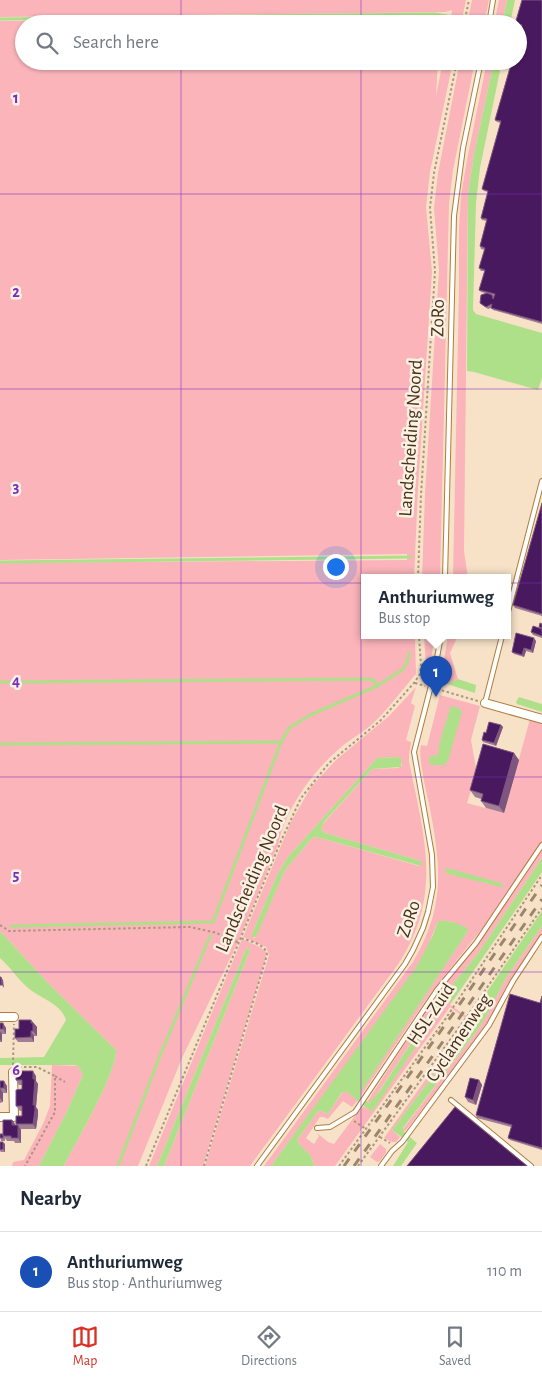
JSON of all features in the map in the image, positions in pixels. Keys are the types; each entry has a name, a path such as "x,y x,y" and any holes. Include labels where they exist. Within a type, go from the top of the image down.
{"street":[{"path":"485,703 542,719"},
{"path":"0,1017 14,1016"},
{"path":"0,1117 14,1117 13,1072"}],"lane":[{"path":"490,15 493,0"},
{"name":"ZoRo","path":"445,574 454,216 463,148 479,70"},
{"path":"511,601 542,481"},
{"name":"ZoRo","path":"257,1166 405,964 424,928 431,900 433,868 414,756 440,639"},
{"path":"485,703 501,639"},
{"path":"317,1128 330,1127 337,1124 352,1114 359,1106 428,1004 476,943 542,845"},
{"name":"Cyclamenweg","path":"381,1166 392,1151 402,1142 489,1025 512,981 542,937"},
{"path":"451,1100 531,1166"}],"path":[{"path":"466,15 469,0"},
{"name":"Landscheiding Noord","path":"418,574 421,495 435,271 430,208 434,173 455,70"},
{"name":"Landscheiding Noord","path":"146,1166 187,1064 227,974 238,942 301,798 329,763 380,721 414,683 420,674 421,666 419,639"},
{"path":"414,683 485,703"},
{"name":"HSL-Zuid","path":"339,1166 444,1021 542,876"},
{"name":"HSL-Zuid","path":"358,1166 476,1004 542,908"},
{"path":"0,925 9,931 190,927 217,932 228,940 238,942"},
{"path":"204,1166 267,955 264,948 240,938"},
{"path":"13,1072 14,1016"},
{"path":"13,1072 18,1067 37,1067 65,1082"},
{"path":"25,1166 55,1112 55,1076"},
{"path":"352,1119 366,1129"}],"shaded area":[{"path":"0,0 466,0 463,15 451,15 452,10 445,12 15,15 15,17 0,17"},
{"path":"472,0 489,0 486,15 469,15"},
{"path":"499,0 507,0 504,15 496,15"},
{"path":"507,0 515,0 512,15 504,15"},
{"path":"0,21 15,21 15,70 437,70 436,96 441,70 451,70 430,172 426,207 432,272 414,574 361,574 361,639 415,639 416,674 376,720 329,758 310,780 293,805 239,940 182,1058 138,1166 64,1166 103,1090 115,1061 116,1050 48,983 0,931 0,563 407,560 407,554 0,560"},
{"path":"458,70 473,70 453,170 449,203 440,574 422,574 425,494 439,270 434,208 438,173"},
{"path":"485,70 492,70 474,154 468,194 464,551 467,574 453,574 459,229 461,195"},
{"path":"492,70 500,70 480,168 476,203 473,310 476,314 542,333 542,378 538,390 467,371 468,194 474,154"},
{"path":"424,639 434,639 427,680"},
{"path":"448,639 457,639 450,653 458,679 447,684 441,679"},
{"path":"458,679 476,685 475,693 447,684"},
{"path":"416,687 411,703 415,706 406,740 411,742 409,762 420,815 426,864 425,889 421,913 413,938 399,963 250,1166 205,1166 269,955 266,947 243,937 291,822 311,787 336,760 389,716","holes":["400,757 402,766 398,768 372,769 322,825 321,829 325,833 421,861 419,866 313,837 285,870 255,938 252,937 278,873 288,857 377,758"]},
{"path":"440,695 480,706 471,740 476,775 467,803 504,813 530,719 542,723 542,841 484,926 430,994 360,1097 359,1094 467,932 457,924 438,921 426,951 413,973 271,1166 264,1166 413,962 424,942 436,903 438,866 420,751 421,745 427,746"},
{"path":"519,697 542,704 542,712 517,704 516,702"},
{"path":"451,706 459,708 462,712 448,761 444,765 430,765 429,757 438,755 440,741"},
{"path":"401,757 401,767 372,769 324,822 321,829 325,833 421,861 421,866 313,837 285,870 256,937 252,937 278,873 288,857 377,758"},
{"path":"542,850 542,858 479,952 436,1005 374,1099 370,1103 367,1102 437,994 475,948"},
{"path":"542,858 542,926 506,978 476,1032 403,1128 404,1132 417,1143 401,1166 393,1166 408,1142 392,1130 475,1020 447,1000 372,1112 347,1092 342,1092 328,1114 319,1110 297,1140 310,1156 314,1166 271,1166 417,966 438,921 457,923 467,928 468,931 360,1093 360,1096 369,1103 379,1092 436,1005 479,952"},
{"path":"447,868 501,883 504,887 448,874 445,871"},
{"path":"542,926 542,933 513,976 485,1029 404,1132 403,1129 476,1032 506,978"},
{"path":"0,931 48,983 116,1050 115,1061 103,1090 64,1166 39,1166 83,1075 78,1066 74,1065 0,1065 0,1058 44,1057 66,1020 55,1005 27,987 0,958"},
{"path":"242,939 260,947 266,952 266,957 203,1166 164,1166 250,950 247,947 157,1166 149,1166"},
{"path":"247,947 250,950 164,1166 157,1166"},
{"path":"447,1000 475,1020 392,1130 400,1137 396,1142 384,1138 468,1020 450,1007 335,1166 314,1166 311,1156 301,1147 297,1140 319,1110 328,1114 343,1091 358,1100 352,1107 343,1101 328,1119 320,1117 306,1138 314,1144 319,1136 317,1133 328,1142 334,1144 364,1106 372,1111"},
{"path":"52,1065 78,1066 83,1075 39,1166 12,1166 13,1162 24,1160 43,1124 50,1106"},
{"path":"380,1144 386,1149 386,1153 377,1162 370,1157"}],"pier":[{"path":"542,872 542,911 469,1018 450,1005"}],"building":[{"path":"522,0 542,0 542,322 491,308 492,304 486,307 480,303 481,295 487,293 492,295 493,299 495,294 479,290 485,270 479,268 485,248 480,246 487,219 481,218 488,191 482,189 501,121 495,120 509,70 527,70 527,15 518,15"},
{"path":"542,503 542,614 513,605"},
{"path":"533,626 542,629 542,636 531,632"},
{"path":"516,633 534,638 531,650 524,648 522,655 512,652"},
{"path":"489,722 501,725 494,743 482,740"},
{"path":"483,744 514,753 499,806 481,801 483,794 470,790"},
{"path":"510,994 540,1003 542,996 542,1148 508,1138 512,1125 476,1115"},
{"path":"19,1020 31,1020 33,1031 31,1031 31,1037 15,1038 15,1029 19,1029"},
{"path":"0,1023 3,1023 3,1029 0,1029"},
{"path":"16,1071 33,1071 33,1079 35,1079 33,1105 35,1105 35,1110 33,1124 16,1124 16,1116 22,1116 22,1106 16,1106 16,1090 22,1089 22,1080 16,1080"},
{"path":"470,1078 479,1080 473,1100 465,1097"},
{"path":"0,1081 4,1081 4,1088 0,1088"},
{"path":"455,1107 527,1166 407,1166"},
{"path":"3,1120 12,1120 12,1125 18,1125 18,1138 3,1136"},
{"path":"0,1142 3,1142 3,1149 0,1150"}],"waterway":[{"path":"348,15 441,15"},
{"path":"0,19 15,19"},
{"path":"0,562 410,557"},
{"path":"11,926 213,922 281,742 289,728 310,715 377,686 402,670 407,663 409,653"},
{"path":"0,682 369,679 375,681 377,686"},
{"path":"0,744 281,742"},
{"path":"118,1166 159,1058 210,936"}],"railway":[{"path":"344,1166 542,885"},
{"path":"354,1166 542,899"}],"place":[{"name":"Anthuriumweg","path":"436,697"}]}
